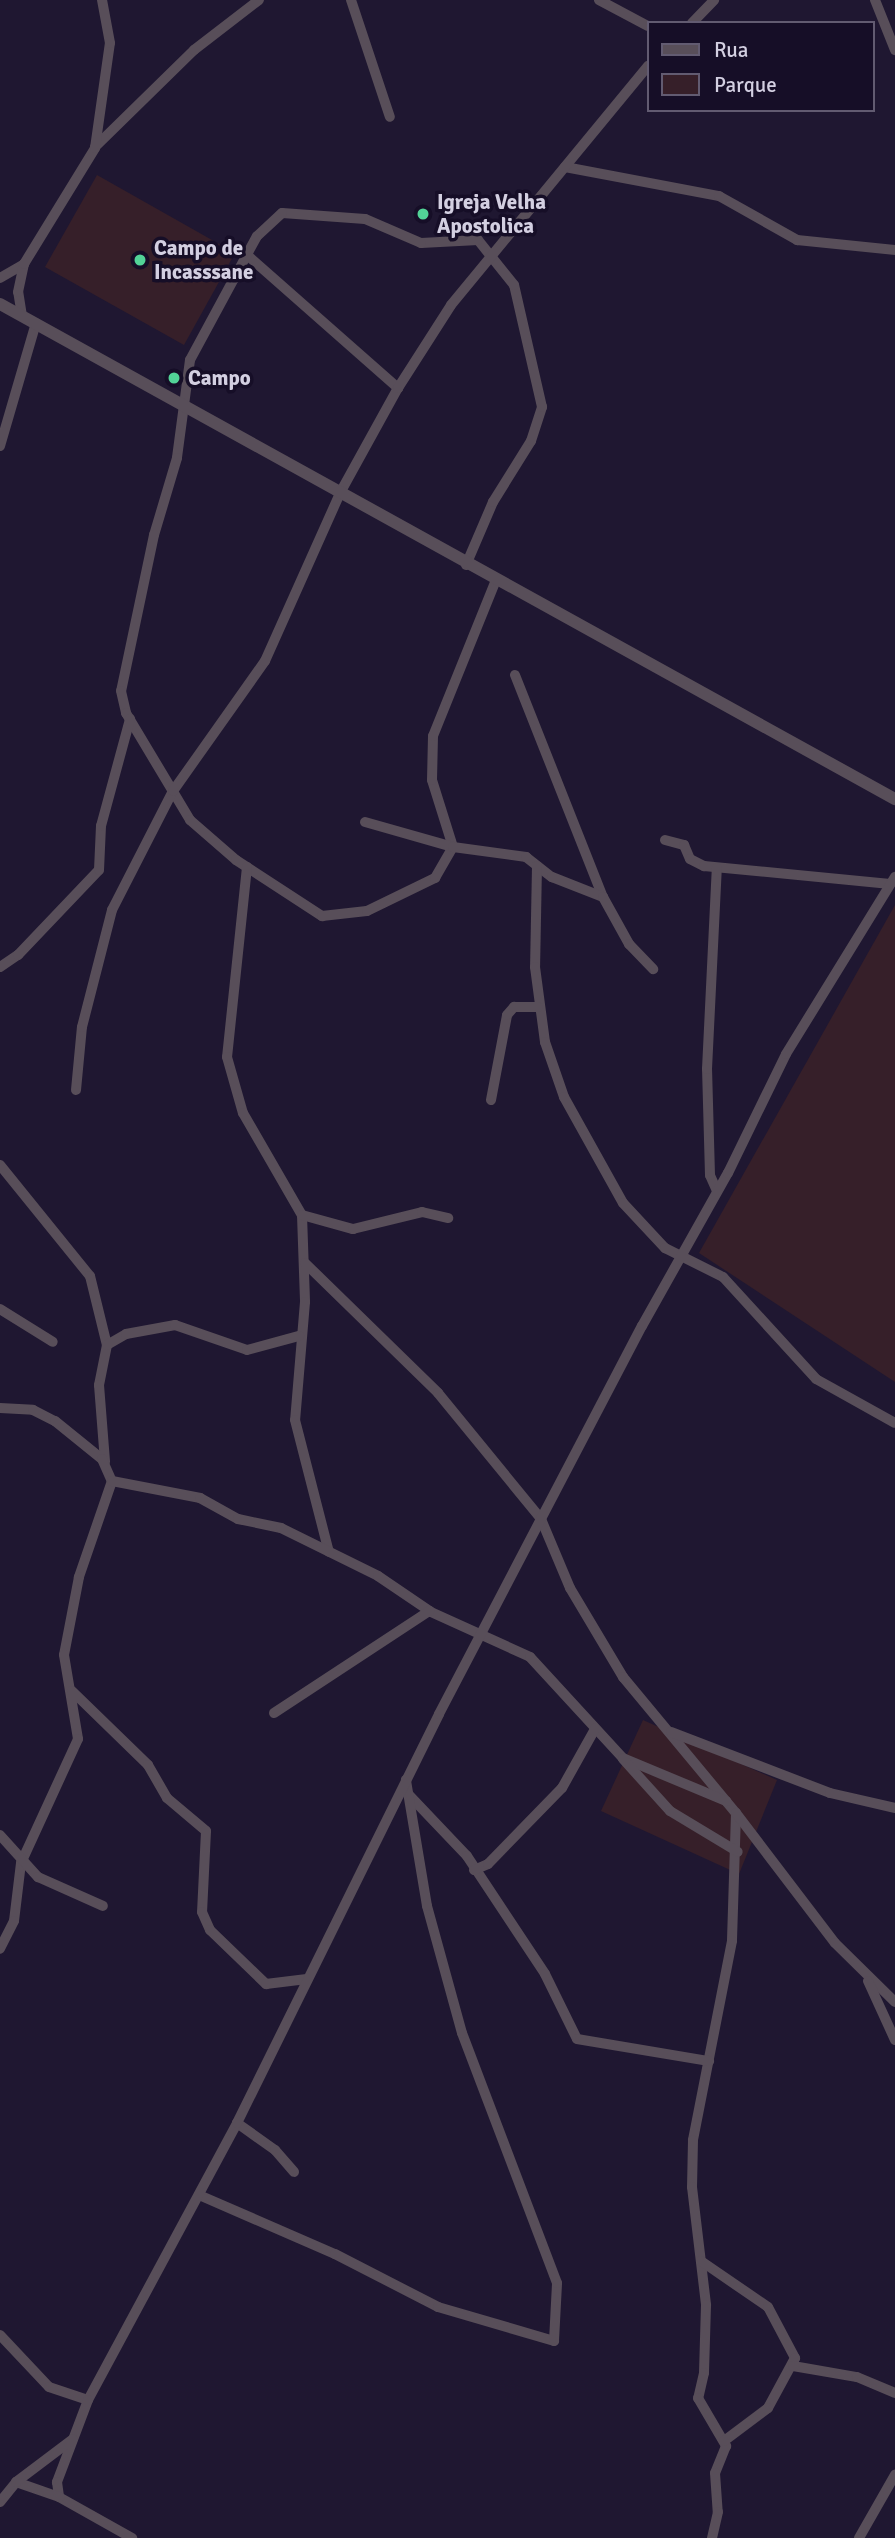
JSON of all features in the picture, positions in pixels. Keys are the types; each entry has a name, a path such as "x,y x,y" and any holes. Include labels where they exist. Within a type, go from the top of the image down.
{"street":[{"path":"95,148 110,43 102,0"},
{"path":"22,316 18,292 24,264 95,148 194,50 259,0"},
{"path":"351,0 390,117"},
{"path":"599,0 646,25"},
{"path":"694,21 714,0"},
{"path":"875,0 895,50"},
{"path":"76,1090 100,944 173,791 265,661 340,493 398,388 451,305 646,68"},
{"path":"565,167 719,196 797,240 895,250"},
{"path":"466,565 493,502 531,441 542,407 514,285 492,255 473,239 421,243 365,219 302,211 271,219 246,254 192,353 186,405 121,691 130,719 190,820 247,867 311,913 346,916 422,886 444,868 453,847 432,780 433,736 496,580"},
{"path":"246,254 398,388"},
{"path":"0,278 24,264"},
{"path":"1,306 186,405 466,565 895,799"},
{"path":"0,446 36,323"},
{"path":"515,675 603,897 629,944 653,969"},
{"path":"0,967 99,870 101,827 130,719"},
{"path":"365,822 453,847 519,855 603,897"},
{"path":"59,2497 57,2482 88,2400 237,2123 406,1780 484,1634 541,1518 679,1256 717,1191 786,1054 893,881 718,868 697,863 684,845 665,840"},
{"path":"537,866 538,1007 552,1069 601,1165 631,1213 679,1256 723,1277 816,1379 895,1423"},
{"path":"247,867 227,1057 243,1113 302,1215 305,1263 295,1420 329,1552"},
{"path":"717,1191 710,1175 706,1069 718,868"},
{"path":"491,1100 508,1015 514,1007 538,1007"},
{"path":"0,1165 45,1226 86,1264 107,1345 99,1385 105,1462 112,1481 79,1577 64,1655 78,1739 22,1863 14,1920 0,1949"},
{"path":"302,1215 353,1229 422,1212 448,1218"},
{"path":"305,1263 438,1393 541,1518 591,1626 623,1677 736,1813 830,1937 895,2002"},
{"path":"0,1309 52,1342"},
{"path":"107,1345 175,1325 247,1350 299,1336"},
{"path":"0,1408 44,1415 105,1462"},
{"path":"112,1481 200,1498 238,1519 281,1528 378,1576 429,1611 530,1657 569,1693 595,1728 670,1811 738,1852"},
{"path":"274,1713 429,1611"},
{"path":"72,1691 148,1765 167,1798 206,1831 202,1912 210,1930 266,1984 288,1984 307,1979"},
{"path":"474,1870 488,1864 562,1788 595,1728"},
{"path":"667,1731 796,1781 895,1808"},
{"path":"622,1758 726,1802"},
{"path":"199,2195 335,2254 438,2307 554,2341 557,2283 462,2033 427,1906 406,1780"},
{"path":"409,1795 474,1870 545,1974 577,2039 709,2061"},
{"path":"724,2441 698,2398 704,2373 706,2305 692,2140 732,1941 738,1852 736,1813"},
{"path":"0,1835 22,1863 57,1890 103,1906"},
{"path":"863,1971 895,2040"},
{"path":"288,1984 298,1997"},
{"path":"237,2123 275,2150 294,2172"},
{"path":"701,2262 768,2307 790,2343 793,2366 768,2408 724,2441 715,2473 718,2512 712,2538"},
{"path":"0,2335 49,2387 88,2400"},
{"path":"793,2366 857,2377 895,2393"},
{"path":"0,2502 16,2482 73,2439"},
{"path":"859,2538 895,2475"},
{"path":"16,2482 59,2497 132,2538"}],"green space":[{"name":"Campo de Incasssane","path":"97,175 235,253 184,345 45,267"},
{"path":"895,905 895,1382 699,1253"},
{"path":"643,1720 777,1780 739,1874 601,1811"}],"place":[{"name":"Igreja Velha Apostolica","path":"423,214"},
{"name":"Campo de Incasssane","path":"140,260"},
{"name":"Campo","path":"174,378"}]}
